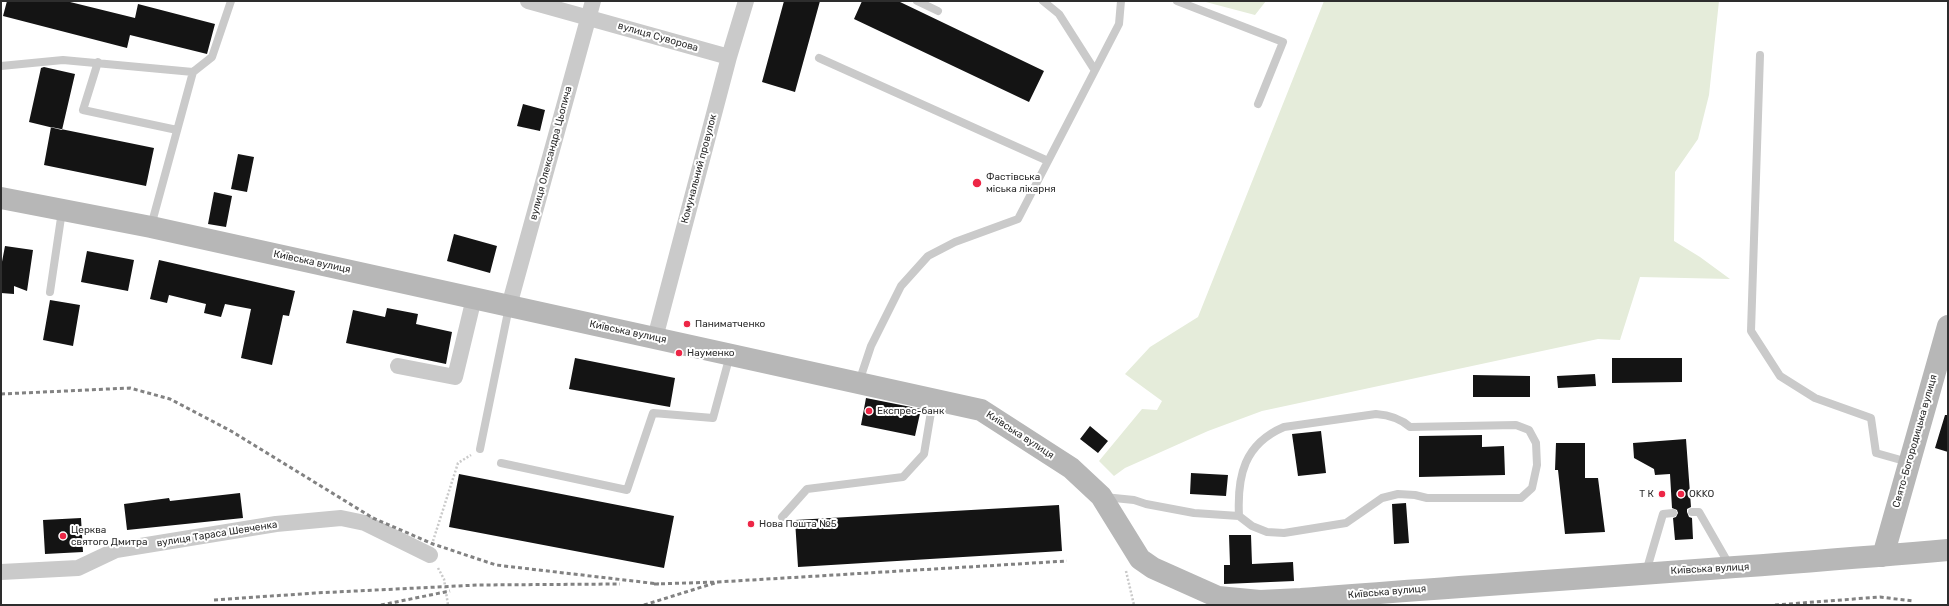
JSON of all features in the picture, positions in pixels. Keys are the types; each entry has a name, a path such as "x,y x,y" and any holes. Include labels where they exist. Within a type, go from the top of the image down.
{"main road":[{"name":"Київська вулиця","path":"1,198 151,227 981,410 1071,468 1101,496 1140,559 1153,568 1218,597 1260,601 1302,599 1646,572 1731,568 1948,550"},
{"name":"Свято-Богородицька вулиця","path":"1883,556 1948,326"}],"street":[{"name":"вулиця Суворова","path":"528,1 729,57"},
{"name":"вулиця Олександра Цьопича","path":"510,306 593,1"},
{"name":"Комунальний провулок","path":"655,338 729,57 746,1"},
{"path":"398,366 455,377 474,298"},
{"name":"вулиця Тараса Шевченка","path":"1,572 78,568 116,550 276,524 340,518 365,523 430,555"}],"lane":[{"path":"151,227 193,72 212,57 231,1"},
{"path":"917,1 938,12"},
{"path":"1043,1 1059,14 1094,69"},
{"path":"859,383 871,346 901,286 928,256 955,242 1018,219 1094,69 1119,24 1121,1"},
{"path":"1177,1 1283,42 1258,104"},
{"path":"1760,55 1751,331 1780,376 1815,398 1871,418 1876,453 1909,462"},
{"path":"819,58 1048,162"},
{"path":"1,66 63,60 98,62 193,72"},
{"path":"98,62 83,110 177,130"},
{"path":"50,292 62,210"},
{"path":"480,449 510,306"},
{"path":"501,463 627,490 654,413 713,418 730,355"},
{"path":"782,517 808,489 904,477 924,454 933,400"},
{"path":"1101,496 1134,500 1146,504 1194,513 1239,516 1252,526 1259,529 1267,532 1284,533 1346,522 1382,498 1398,494 1415,495 1427,498 1521,498 1532,488 1537,465 1536,443 1529,430 1516,425 1410,427 1404,421 1386,414 1376,414 1284,427 1260,441 1244,464 1238,495 1239,516"},
{"path":"1692,512 1699,512 1731,568"},
{"path":"1646,572 1663,514 1673,513"}],"path":[{"path":"448,605 444,579 430,555 458,463 480,449"},
{"path":"1125,567 1134,605"}],"green space":[{"path":"1202,1 1266,1 1255,15"},
{"path":"1324,1 1719,1 1709,95 1698,139 1675,172 1674,241 1700,257 1730,279 1640,277 1620,340 1598,339 1262,411 1208,431 1125,468 1114,476 1099,461 1142,409 1157,410 1162,401 1125,374 1150,347 1198,317"}],"building":[{"path":"7,1 66,1 135,18 138,4 215,24 207,54 130,35 127,48 3,16"},
{"path":"784,1 820,1 795,92 762,82"},
{"path":"862,1 898,1 1044,71 1029,102 854,19"},
{"path":"44,67 75,74 62,130 29,122 41,68"},
{"path":"523,104 545,110 540,131 517,126"},
{"path":"51,127 154,148 146,186 44,165"},
{"path":"238,154 254,157 247,192 231,189"},
{"path":"214,192 232,196 226,227 208,224"},
{"path":"454,234 497,246 490,273 447,261"},
{"path":"5,246 33,250 27,291 14,286 14,294 1,293 1,267"},
{"path":"87,251 134,260 128,291 81,282"},
{"path":"159,260 295,291 289,316 283,315 272,365 241,358 251,309 225,304 221,317 204,313 206,304 169,295 167,303 150,299"},
{"path":"50,300 80,305 73,346 43,340"},
{"path":"387,308 418,314 416,324 452,332 446,364 346,343 353,310 385,317"},
{"path":"575,358 675,378 670,407 569,389"},
{"path":"1612,358 1682,358 1682,382 1612,383"},
{"path":"1595,374 1596,386 1558,388 1557,376"},
{"path":"1473,375 1530,376 1530,397 1473,397"},
{"path":"866,398 921,409 915,436 861,425"},
{"path":"1945,415 1948,415 1948,452 1935,448"},
{"path":"1090,426 1108,441 1098,453 1080,439"},
{"path":"1321,431 1326,473 1298,476 1292,434"},
{"path":"1482,435 1482,447 1504,446 1505,475 1419,477 1419,436"},
{"name":"OKKO","path":"1686,439 1691,507 1687,509 1687,512 1689,517 1692,518 1693,539 1675,540 1673,518 1676,517 1678,513 1677,510 1672,508 1670,474 1655,475 1654,469 1634,458 1633,443"},
{"path":"1556,443 1585,443 1585,478 1598,478 1605,532 1565,534 1558,470 1555,470"},
{"path":"1191,473 1228,475 1226,496 1190,494"},
{"path":"459,474 674,516 664,568 449,527"},
{"path":"240,493 243,518 127,530 124,504 169,498 170,501"},
{"path":"1406,503 1409,543 1394,544 1392,504"},
{"path":"1059,505 1062,551 798,567 795,520"},
{"name":"Церква святого Дмитра","path":"81,518 83,552 45,554 43,520"},
{"path":"1229,535 1251,535 1252,564 1293,562 1294,581 1224,584 1224,565 1230,565"}],"railway":[{"path":"1,394 130,388 170,399 231,431 373,518 433,544 496,565 659,584"},
{"path":"644,605 718,582 1067,561"},
{"path":"654,584 718,582"},
{"path":"214,600 315,593 478,585 620,584"},
{"path":"381,605 450,591"},
{"path":"1775,605 1880,597 1913,601"}],"place":[{"name":"Фастівська міська лікарня","path":"977,183"},
{"name":"Паниматченко","path":"687,324"},
{"name":"Науменко","path":"679,353"},
{"name":"Експрес-банк","path":"869,411"},
{"name":"Т К","path":"1662,494"},
{"name":"OKKO","path":"1681,494"},
{"name":"Нова Пошта №5","path":"751,524"},
{"name":"Церква святого Дмитра","path":"63,536"}]}
